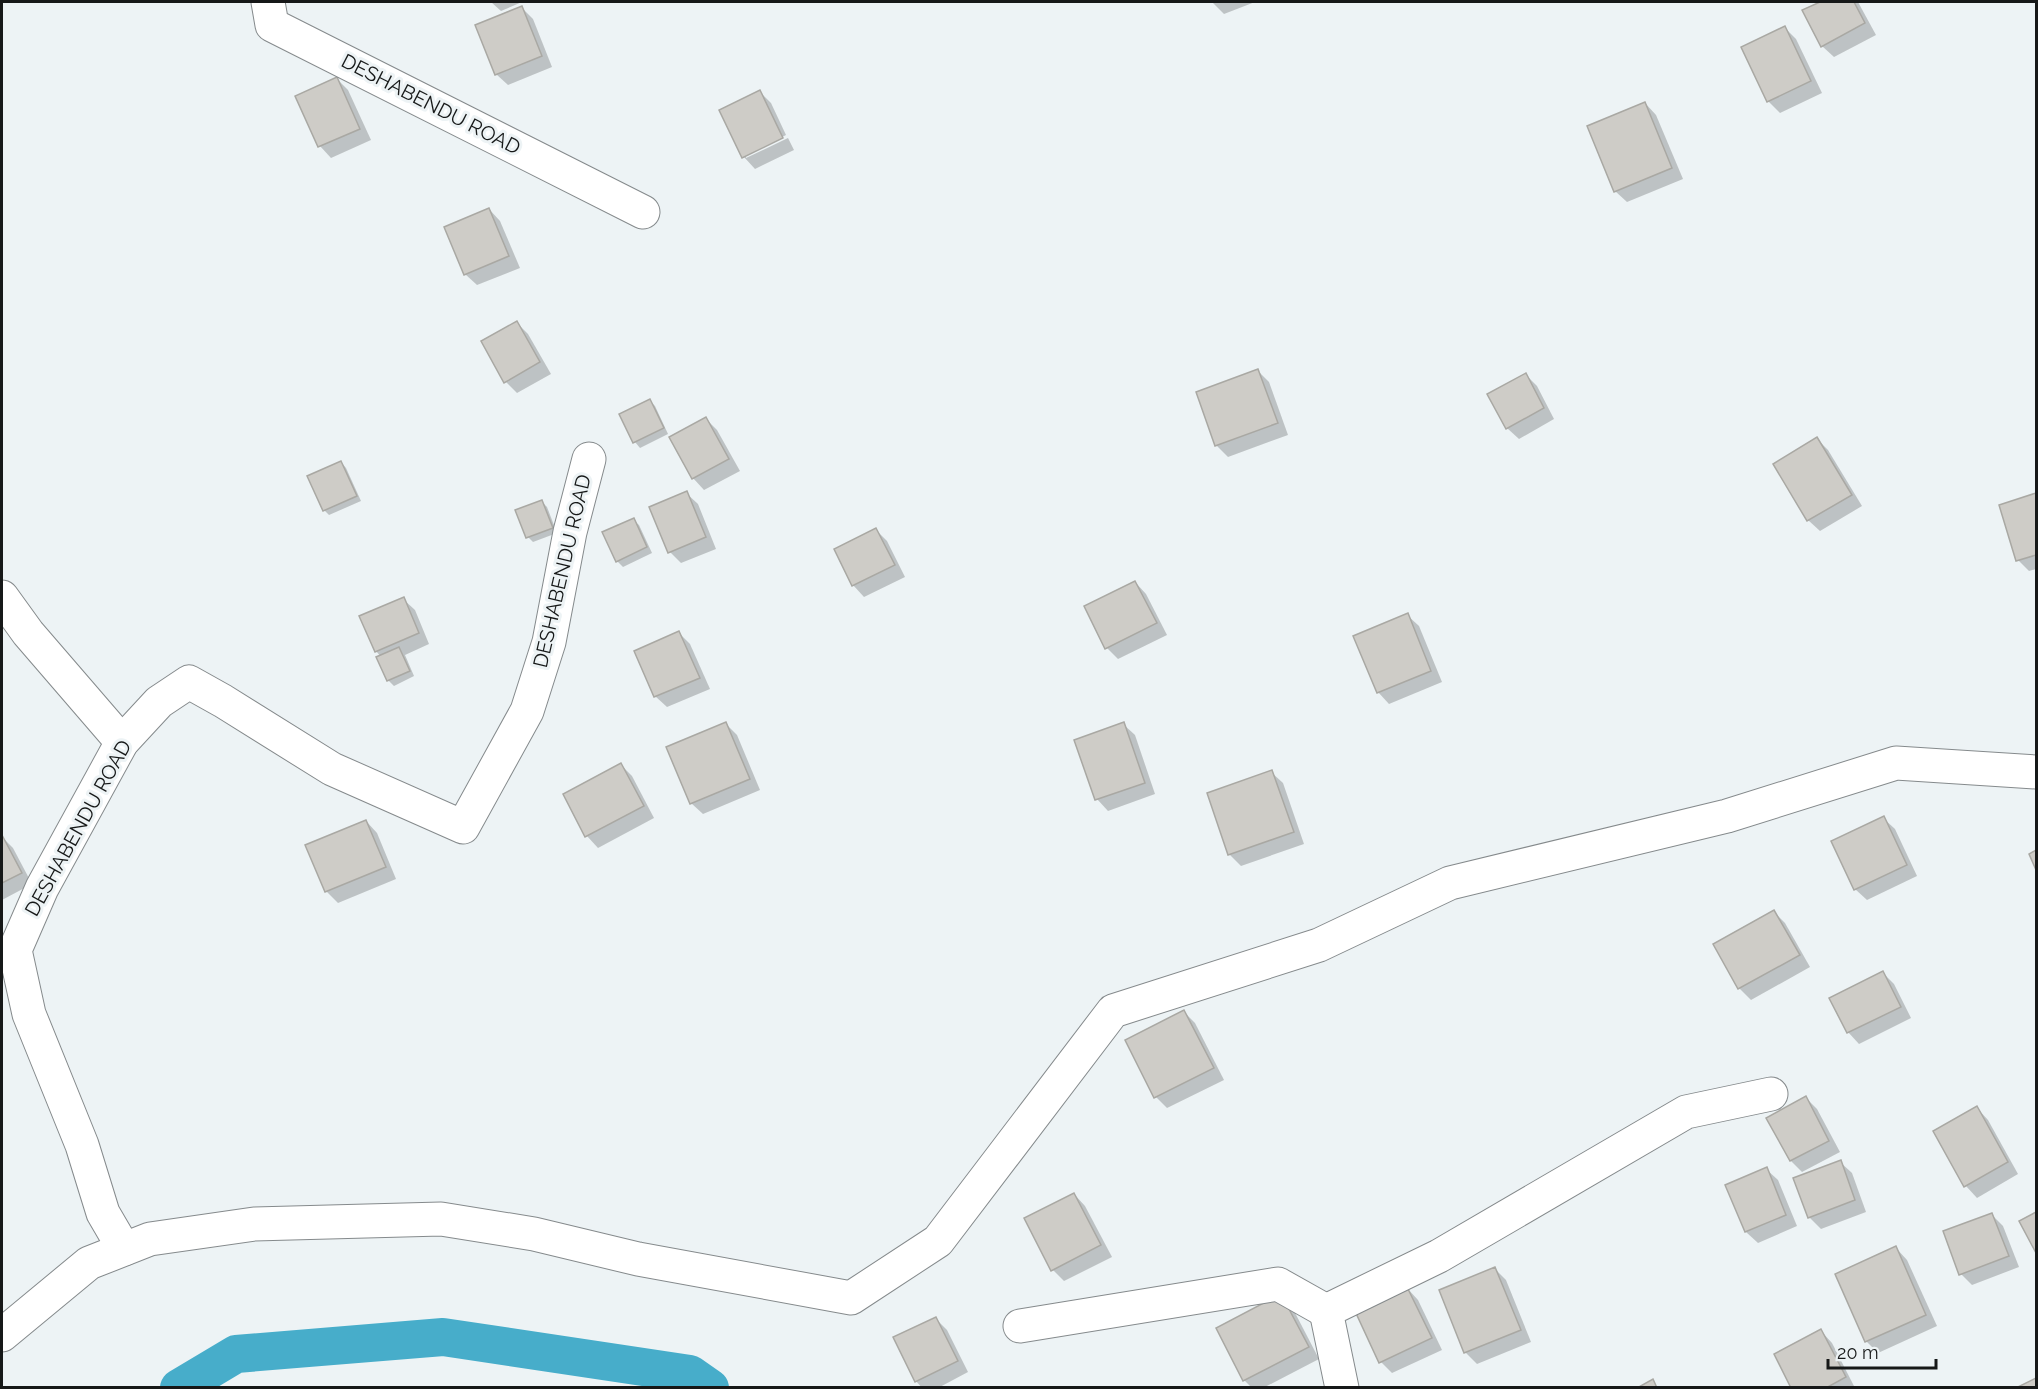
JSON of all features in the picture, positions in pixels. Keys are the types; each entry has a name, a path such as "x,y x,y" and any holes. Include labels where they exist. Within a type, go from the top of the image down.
{"street":[{"name":"DESHABENDU ROAD","path":"268,2 272,25 643,212"},
{"name":"DESHABENDU ROAD","path":"124,1249 103,1213 82,1145 29,1014 15,950 42,888 122,742 159,702 189,682 332,769 463,827 527,711 549,642 570,532 589,459"},
{"path":"2,597 28,633 122,742"},
{"path":"2,1335 89,1263 150,1239 254,1224 441,1219 534,1234 638,1259 851,1298 938,1241 1113,1011 1318,945 1450,883 1727,816 1896,763 2037,772"},
{"path":"1326,1311 1439,1256 1686,1112 1772,1094"},
{"path":"1020,1326 1278,1284 1326,1311 1342,1388"}],"building":[{"path":"1820,2 1854,2 1865,23 1821,47 1802,10"},
{"path":"522,6 542,56 495,75 475,25"},
{"path":"1785,26 1811,81 1767,102 1741,47"},
{"path":"337,77 360,129 318,147 295,96"},
{"path":"760,90 783,138 742,158 719,110"},
{"path":"1645,102 1672,168 1614,192 1587,126"},
{"path":"489,208 509,256 464,275 444,227"},
{"path":"517,321 540,362 504,383 481,341"},
{"path":"1258,369 1278,423 1215,446 1196,392"},
{"path":"1526,373 1544,408 1506,429 1487,394"},
{"path":"650,399 664,428 633,443 619,414"},
{"path":"706,417 729,459 692,479 669,437"},
{"path":"1817,437 1852,495 1807,521 1773,464"},
{"path":"341,461 357,496 323,511 307,476"},
{"path":"687,491 706,537 668,553 649,507"},
{"path":"2036,493 2036,555 2016,561 1999,505"},
{"path":"542,500 553,528 526,538 515,510"},
{"path":"634,518 647,547 616,562 602,532"},
{"path":"876,528 895,565 852,586 834,549"},
{"path":"1135,581 1157,623 1105,649 1084,606"},
{"path":"404,597 419,633 375,652 359,616"},
{"path":"1408,613 1431,671 1377,693 1353,636"},
{"path":"679,631 700,678 654,697 634,651"},
{"path":"399,647 410,671 387,681 376,657"},
{"path":"726,722 750,779 690,804 666,747"},
{"path":"1124,722 1145,783 1095,800 1074,740"},
{"path":"621,763 644,806 585,837 563,794"},
{"path":"1272,770 1294,832 1228,855 1207,793"},
{"path":"1884,816 1907,865 1854,890 1831,841"},
{"path":"366,820 386,867 325,892 305,845"},
{"path":"2,835 22,873 2,883"},
{"path":"2036,850 2036,870 2029,854"},
{"path":"1774,910 1800,955 1738,989 1713,944"},
{"path":"1883,971 1901,1007 1847,1033 1829,998"},
{"path":"1184,1010 1214,1068 1154,1098 1125,1040"},
{"path":"1806,1096 1829,1141 1790,1161 1766,1118"},
{"path":"1977,1106 2008,1162 1964,1187 1933,1131"},
{"path":"1841,1160 1855,1200 1808,1218 1793,1178"},
{"path":"1767,1167 1786,1215 1745,1232 1725,1185"},
{"path":"1074,1193 1101,1245 1051,1271 1024,1218"},
{"path":"2036,1212 2036,1253 2019,1221"},
{"path":"1992,1213 2009,1256 1959,1275 1943,1231"},
{"path":"1896,1246 1926,1315 1865,1342 1835,1274"},
{"path":"1495,1267 1521,1330 1464,1353 1439,1290"},
{"path":"1407,1287 1432,1338 1379,1363 1355,1311"},
{"path":"1281,1294 1309,1347 1243,1381 1216,1328"},
{"path":"936,1317 958,1361 915,1382 893,1337"},
{"path":"1821,1329 1846,1377 1826,1388 1791,1388 1774,1354"},
{"path":"2036,1378 2036,1388 2016,1388"},
{"path":"1653,1379 1657,1388 1637,1388"}],"waterway":[{"path":"179,1388 236,1354 443,1337 690,1374 710,1388"}]}
